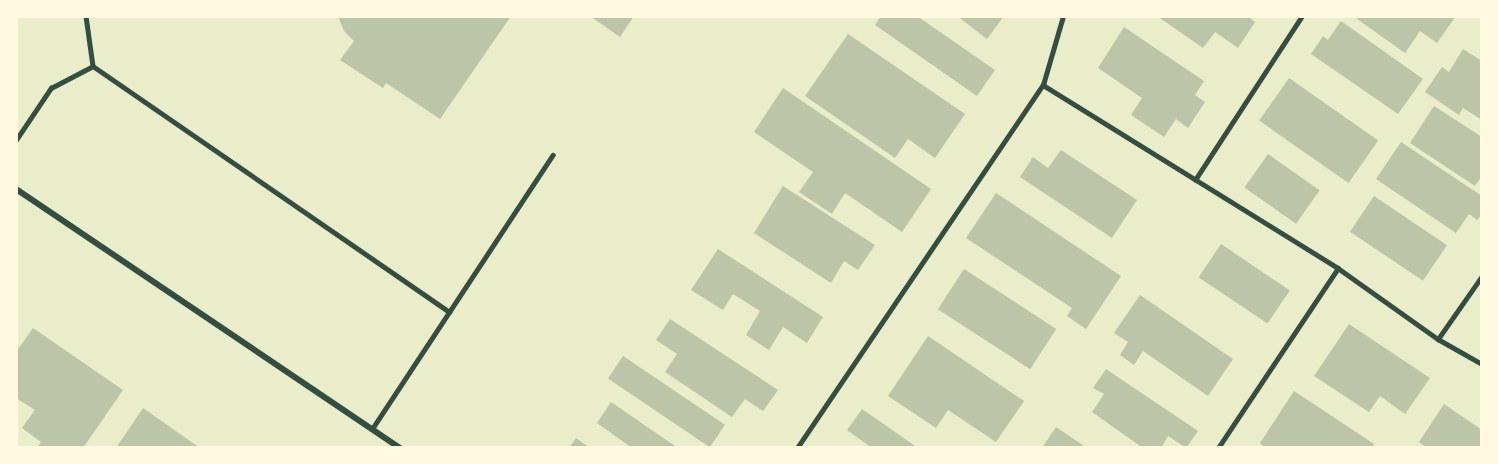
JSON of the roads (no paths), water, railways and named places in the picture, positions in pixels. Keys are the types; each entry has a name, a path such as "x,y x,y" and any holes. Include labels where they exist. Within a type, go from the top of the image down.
{"street":[{"path":"16,189 400,447"}],"lane":[{"path":"86,16 93,66 449,312"},
{"path":"797,447 1043,85 1063,16"},
{"path":"1196,180 1302,16"},
{"path":"16,140 51,88 93,66"},
{"path":"1043,85 1338,268 1438,339 1482,364"},
{"path":"372,429 552,155"},
{"path":"1218,447 1338,268"},
{"path":"1438,339 1482,276"}]}
